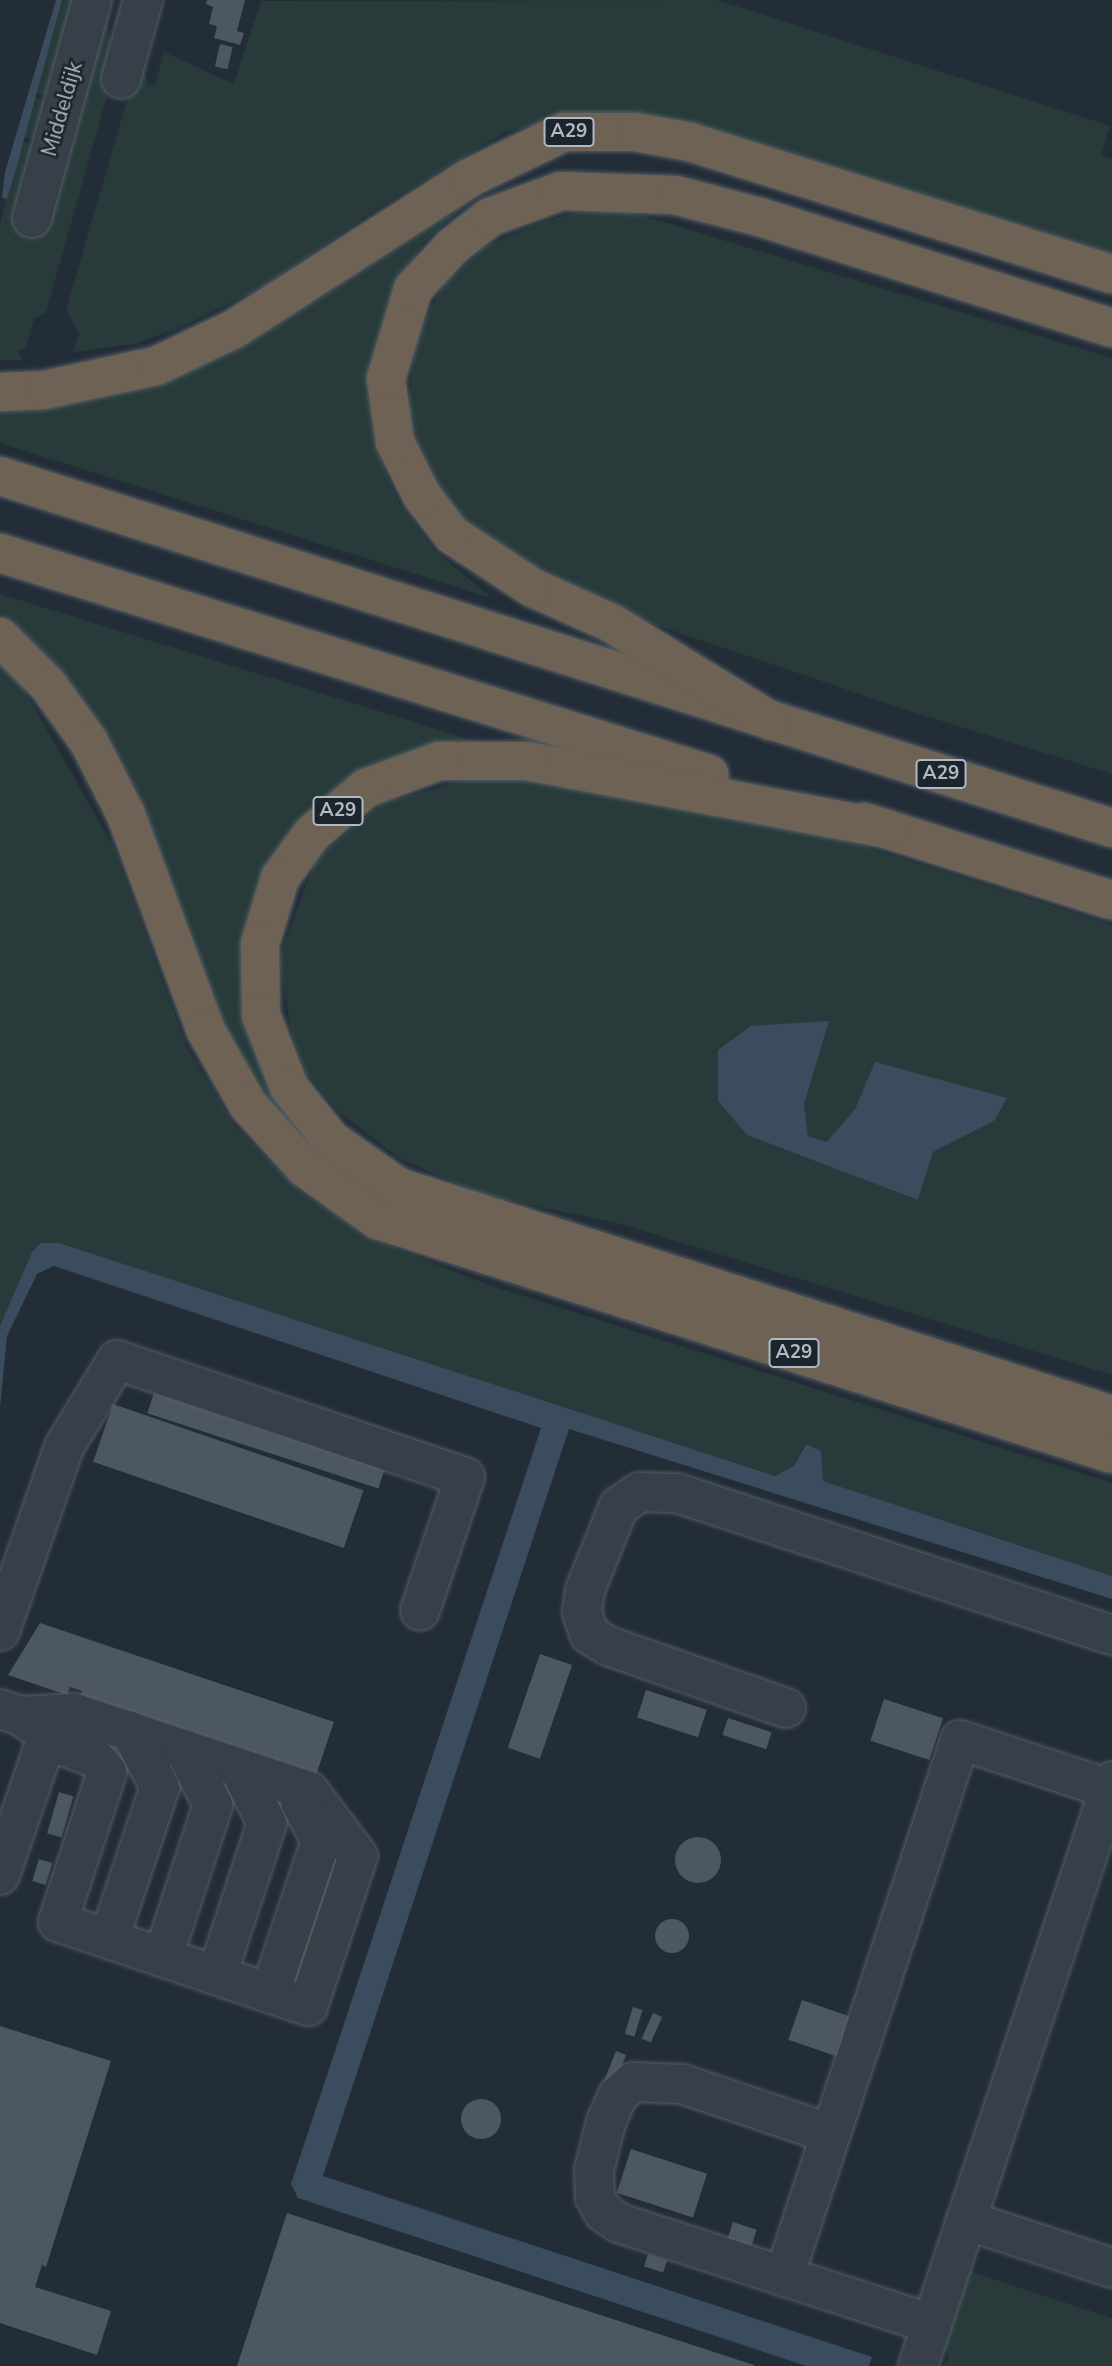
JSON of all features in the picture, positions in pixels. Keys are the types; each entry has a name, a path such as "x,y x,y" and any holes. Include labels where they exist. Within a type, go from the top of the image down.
{"highway":[{"name":"A29","path":"0,392 82,383 156,366 234,329 469,178 564,132 635,132 690,142 1112,274"},
{"name":"A29","path":"771,721 611,623 533,588 452,535 422,496 395,442 386,379 413,289 453,246 490,217 561,191 675,195 760,217 1112,328"},
{"name":"A29","path":"0,476 1112,828"},
{"name":"A29","path":"11,557 1112,900"},
{"name":"A29","path":"0,637 48,685 89,743 126,815 205,1029 248,1105 305,1168 378,1220 1112,1454"},
{"name":"A29","path":"887,830 527,761 439,761 366,788 312,834 280,878 260,944 261,1015 289,1087 331,1140 398,1187 1112,1415"}],"street":[{"name":"Middeldijk","path":"32,218 92,0"},
{"path":"121,79 141,1"},
{"path":"0,1631 64,1447 117,1360 464,1477 420,1611"},
{"path":"786,1708 608,1646 589,1634 582,1612 585,1590 601,1541 619,1506 640,1492 677,1493 1112,1634"},
{"path":"75,1713 291,1784 321,1841 270,1993 58,1922 107,1772 94,1757 23,1720 75,1713"},
{"path":"0,1875 23,1720"},
{"path":"109,1939 160,1787 130,1731"},
{"path":"784,2277 960,1740 1111,1785 918,2366"},
{"path":"163,1957 213,1805 184,1749"},
{"path":"216,1975 267,1823 238,1767"},
{"path":"831,2134 698,2089 653,2080 625,2087 606,2122 594,2170 595,2197 604,2213 619,2223 932,2324"},
{"path":"966,2220 1112,2268"}],"green space":[{"path":"62,0 83,0 58,98 36,93"},
{"path":"717,0 1110,126 1101,155 1112,159 1112,270 566,119 505,132 372,212 263,287 179,328 135,344 73,352 79,334 66,310 140,56 148,84 155,85 164,52 234,84 261,1"},
{"path":"99,20 107,23 112,78 46,312 34,319 25,349 18,350 22,360 0,360 0,224 22,142 44,147"},
{"path":"34,97 57,103 47,143 23,137"},
{"path":"475,197 422,244 398,289 369,397 379,456 398,501 434,550 492,598 0,443 0,407 233,345 329,293 416,226"},
{"path":"627,211 1112,358 1112,774 913,712 567,595 451,514 416,458 409,406 415,337 445,283 487,246 536,224 576,213"},
{"path":"0,594 488,745 412,754 263,881 294,1119 286,1123 240,1062 203,977 0,621"},
{"path":"0,663 18,679 114,848 186,1046 234,1125 299,1191 384,1244 489,1285 1112,1483 1112,1576 823,1481 821,1451 805,1444 794,1466 775,1476 32,1252 0,1326"},
{"path":"508,769 738,807 1112,925 1112,1375 621,1224 483,1195 401,1159 340,1113 306,1073 292,1036 279,958 316,859 382,803","holes":["828,1021 804,1104 808,1136 827,1143 855,1109 875,1063 1006,1098 933,1152 918,1200 747,1135"]},
{"path":"969,2271 1112,2318 1112,2366 941,2366 949,2360 947,2352 940,2348"}],"water":[{"path":"56,0 62,0 7,199 2,198 5,172"},
{"path":"829,1021 804,1104 808,1136 827,1142 855,1109 875,1062 1007,1098 995,1120 933,1152 918,1200 747,1135 718,1101 718,1050 751,1026"},
{"path":"41,1243 59,1243 775,1476 794,1466 806,1444 821,1451 823,1481 1112,1576 1112,1599 569,1429 323,2176 872,2357 869,2366 806,2366 298,2198 291,2184 541,1428 54,1266 37,1274 7,1336 0,1408 0,1326 32,1252"}],"building":[{"path":"207,0 245,0 237,31 244,33 240,45 214,38 217,26 209,24 213,7 206,4"},
{"path":"220,44 233,47 227,69 215,66"},
{"path":"164,1362 395,1437 378,1488 147,1413"},
{"path":"113,1404 364,1490 344,1548 93,1462"},
{"path":"40,1623 334,1722 315,1778 79,1699 82,1691 70,1687 67,1695 8,1675"},
{"path":"540,1654 572,1665 540,1759 508,1748"},
{"path":"646,1690 707,1710 698,1737 637,1718"},
{"path":"884,1699 943,1718 929,1760 870,1741"},
{"path":"728,1718 772,1732 766,1749 722,1735"},
{"path":"59,1792 73,1796 62,1837 47,1833"},
{"path":"698,1837 714,1844 721,1860 714,1876 698,1883 682,1876 675,1860 682,1844"},
{"path":"39,1859 52,1863 46,1885 32,1881"},
{"path":"672,1919 684,1924 689,1936 684,1948 672,1953 660,1948 655,1936 660,1924"},
{"path":"802,2000 852,2017 838,2057 788,2040"},
{"path":"633,2007 643,2010 634,2037 625,2034"},
{"path":"653,2013 662,2017 651,2043 642,2039"},
{"path":"0,2026 111,2061 46,2267 42,2265 35,2287 111,2311 97,2355 0,2323"},
{"path":"616,2051 626,2055 614,2085 604,2081"},
{"path":"481,2099 489,2100 495,2105 500,2111 500,2127 495,2133 489,2138 481,2139 473,2138 467,2133 462,2127 461,2119 462,2111 467,2105 473,2100"},
{"path":"631,2149 707,2174 693,2217 617,2193"},
{"path":"287,2213 754,2365 754,2366 237,2366"},
{"path":"733,2222 757,2230 749,2254 725,2246"},
{"path":"648,2254 667,2260 663,2273 644,2266"}]}
